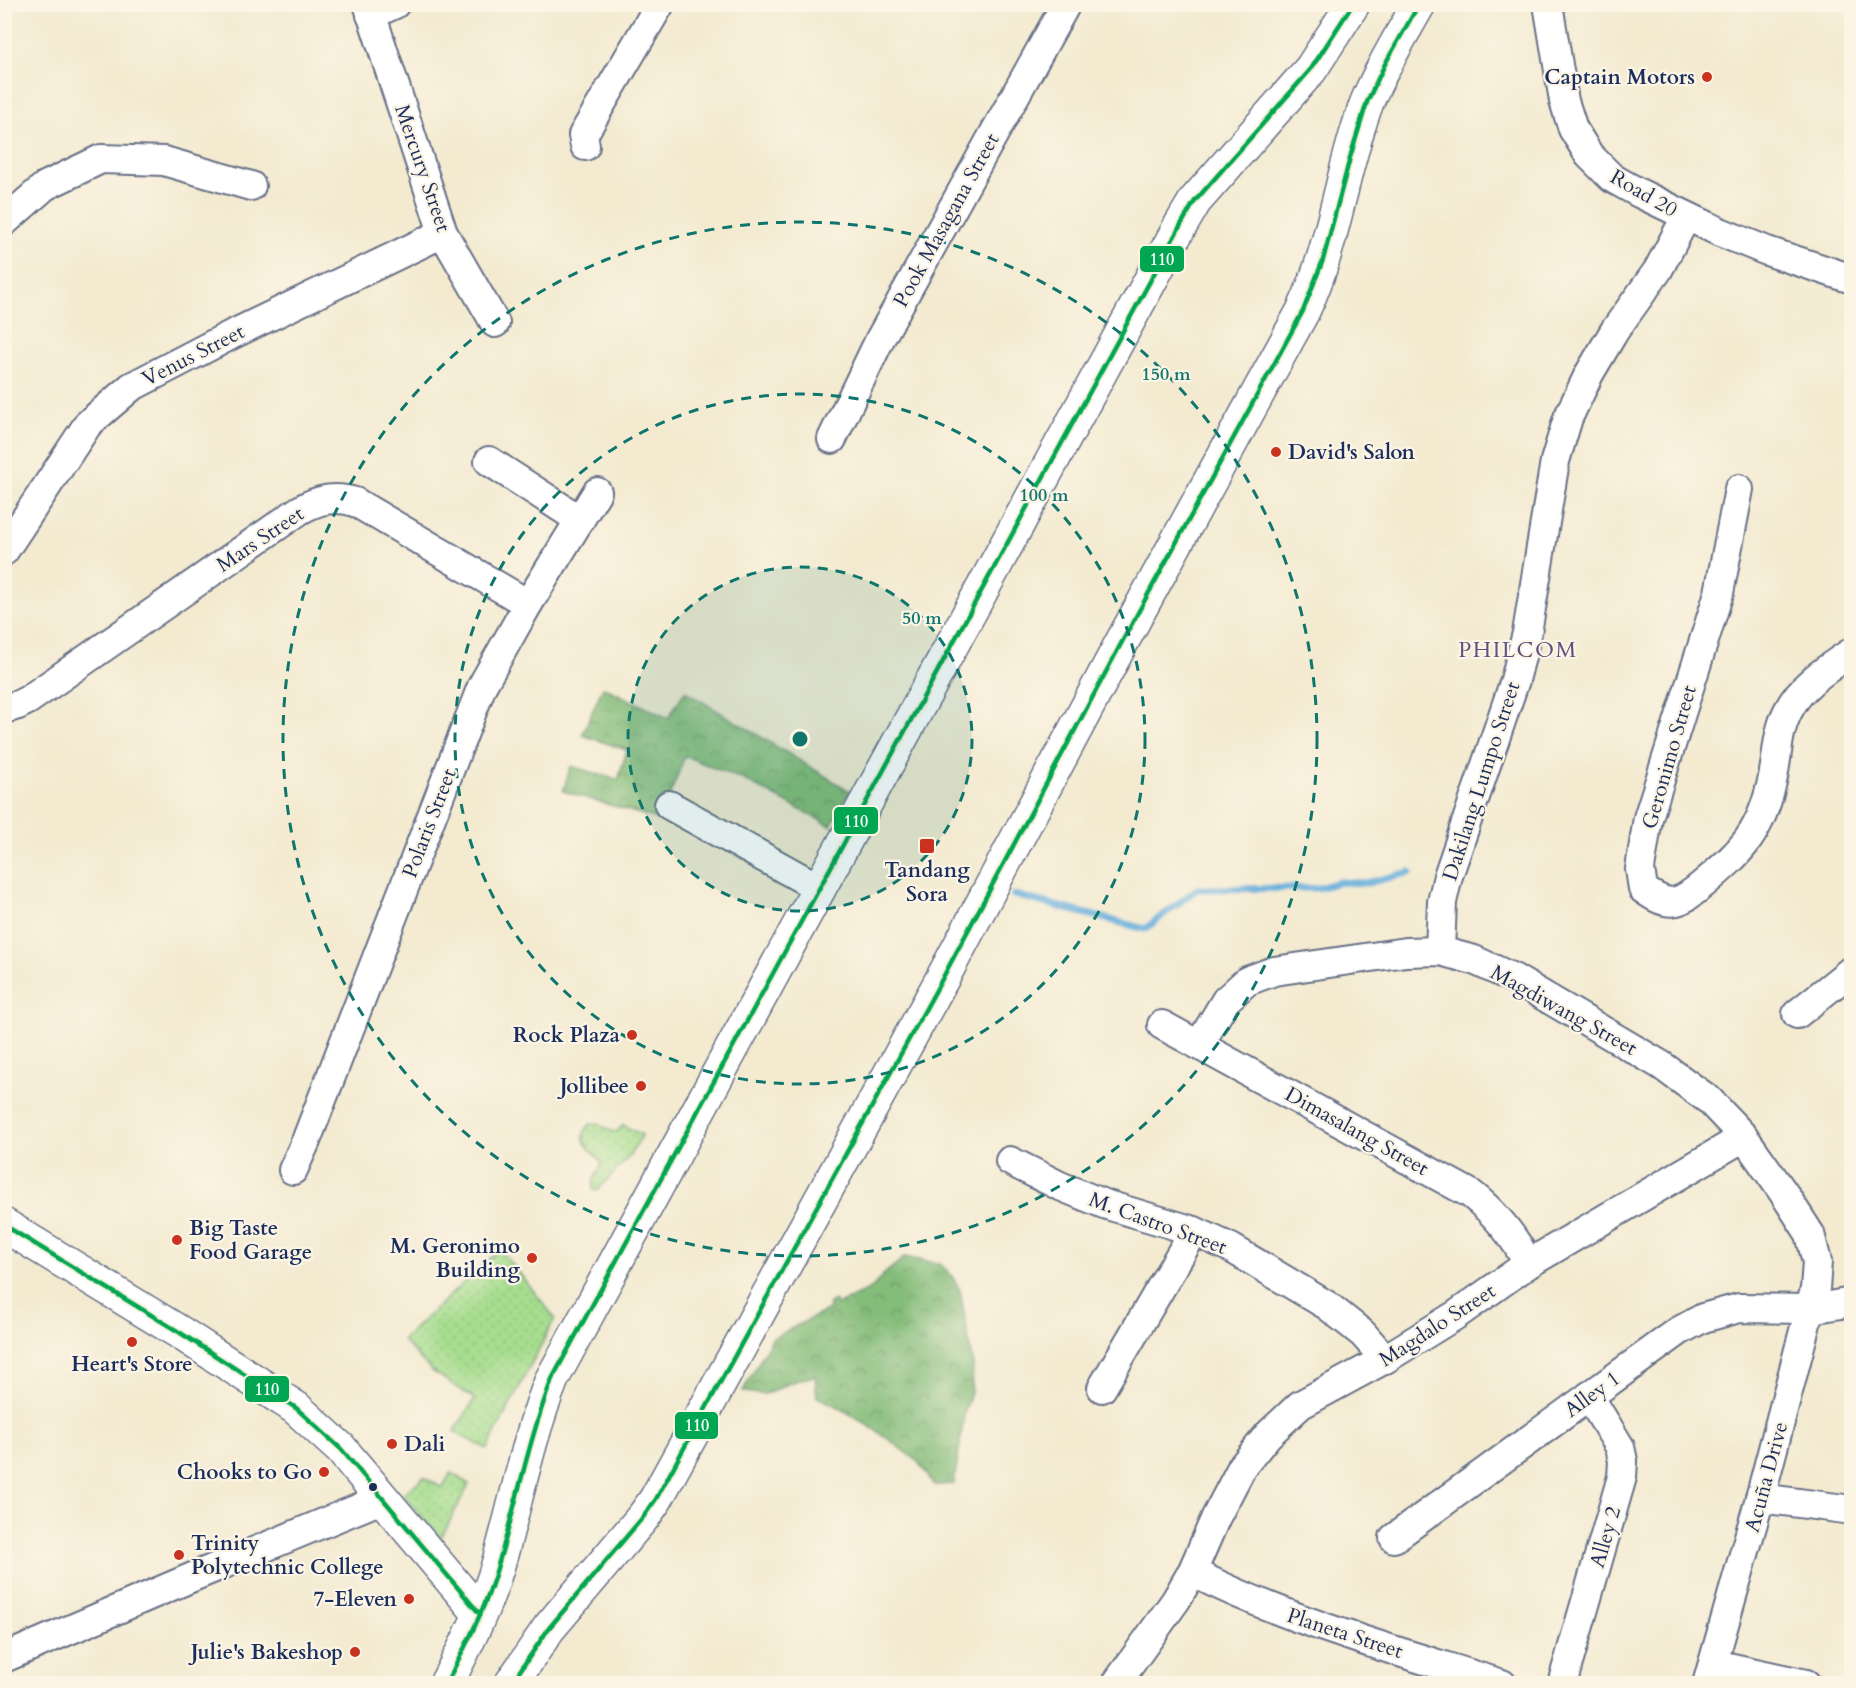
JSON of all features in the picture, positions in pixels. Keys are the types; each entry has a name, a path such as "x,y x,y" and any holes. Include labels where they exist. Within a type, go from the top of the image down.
{"main road":[{"path":"446,1683 479,1613 497,1567 552,1378 1195,201 1311,69 1353,4"},
{"path":"521,1679 549,1628 656,1499 941,981 1128,630 1303,311 1322,267 1367,102 1419,4"},
{"path":"4,1225 188,1338 296,1408 342,1449 479,1613"}],"street":[{"path":"585,146 583,135 660,4"},
{"name":"Pook Masagana Street","path":"832,439 880,339 1066,4"},
{"name":"Road 20","path":"1548,4 1564,101 1573,129 1589,155 1612,177 1686,217 1767,251 1851,279"},
{"name":"Mercury Street","path":"378,8 443,233 495,323"},
{"path":"4,222 45,186 101,159 164,162 250,186"},
{"name":"Dakilang Lumpo Street","path":"1440,951 1442,902 1448,876 1515,680 1527,633 1555,461 1568,418 1589,374 1615,330 1658,270 1686,217"},
{"name":"Venus Street","path":"4,551 88,424 131,387 231,335 443,233"},
{"path":"489,461 580,520"},
{"name":"Geronimo Street","path":"1739,489 1719,593 1648,818 1640,869 1643,889 1659,901 1674,903 1689,896 1748,843 1763,816 1773,778 1780,730 1788,711 1800,691 1851,652"},
{"name":"Polaris Street","path":"293,1170 311,1130 482,686 528,604 597,492"},
{"name":"Mars Street","path":"4,709 28,700 300,510 331,498 355,502 528,604"},
{"path":"669,805 819,888"},
{"name":"Magdiwang Street","path":"1199,1045 1226,1000 1247,981 1274,971 1406,952 1440,951 1474,960 1515,979 1661,1065 1709,1100 1744,1137 1784,1192 1810,1234 1817,1262 1811,1309"},
{"path":"1797,1014 1851,970"},
{"name":"Dimasalang Street","path":"1162,1025 1471,1194 1507,1227 1528,1264"},
{"name":"Magdalo Street","path":"1116,1683 1176,1600 1192,1572 1242,1467 1268,1435 1300,1405 1385,1359 1456,1316 1528,1264 1744,1137"},
{"name":"M. Castro Street","path":"1010,1161 1060,1186 1104,1204 1194,1232 1231,1248 1328,1306 1363,1334 1385,1359"},
{"path":"1102,1388 1194,1232"},
{"path":"1811,1309 1851,1302"},
{"name":"Alley 1","path":"1394,1538 1679,1330 1703,1318 1739,1308 1811,1309"},
{"name":"Acuña Drive","path":"1711,1674 1811,1309"},
{"name":"Alley 2","path":"1562,1683 1622,1477 1623,1461 1620,1448 1589,1396"},
{"path":"4,1658 384,1498"},
{"path":"1760,1498 1851,1510"},
{"name":"Planeta Street","path":"1192,1572 1270,1608 1335,1632 1502,1683"},
{"path":"1711,1674 1806,1683"}],"green space":[{"path":"603,687 668,718 685,691 850,791 831,826 744,780 685,756 660,820 563,791 571,766 618,780 627,750 582,735"},
{"path":"590,1124 599,1124 613,1132 618,1131 623,1125 642,1135 629,1157 597,1191 593,1190 593,1182 602,1163 584,1141"},
{"path":"500,1249 555,1318 487,1449 454,1432 475,1399 432,1371 402,1340"},
{"path":"905,1257 940,1264 952,1276 960,1290 973,1365 971,1392 965,1410 954,1484 934,1485 919,1463 883,1435 839,1407 817,1397 815,1376 796,1380 768,1393 743,1391 772,1338 830,1309 828,1304 834,1300 837,1305 872,1288 883,1275"},
{"path":"451,1473 469,1484 440,1540 403,1494 424,1477 442,1488"}],"waterway":[{"path":"1014,895 1145,929 1197,889 1318,888 1339,882 1367,883 1410,872"}],"transit line":[{"name":"110","path":"446,1684 489,1592 535,1428 552,1379 1179,228 1195,201 1311,69 1353,4"},
{"name":"110","path":"511,1684 549,1628 656,1499 941,981 1123,640 1303,311 1323,260 1367,102 1385,64 1419,4"},
{"name":"110","path":"4,1225 179,1332 296,1408 341,1449 479,1613"}],"place":[{"name":"Captain Motors","path":"1707,77"},
{"name":"David's Salon","path":"1276,452"},
{"name":"Tandang Sora","path":"927,846"},
{"name":"Rock Plaza","path":"632,1035"},
{"name":"Jollibee","path":"641,1086"},
{"name":"Big Taste Food Garage","path":"177,1240"},
{"name":"M. Geronimo Building","path":"532,1258"},
{"name":"Heart's Store","path":"132,1342"},
{"name":"Dali","path":"392,1444"},
{"name":"Chooks to Go","path":"324,1472"},
{"name":"Trinity Polytechnic College","path":"179,1555"},
{"name":"7-Eleven","path":"409,1599"},
{"name":"Julie's Bakeshop","path":"355,1652"}],"district":[{"name":"PHILCOM","path":"1518,649"}]}
